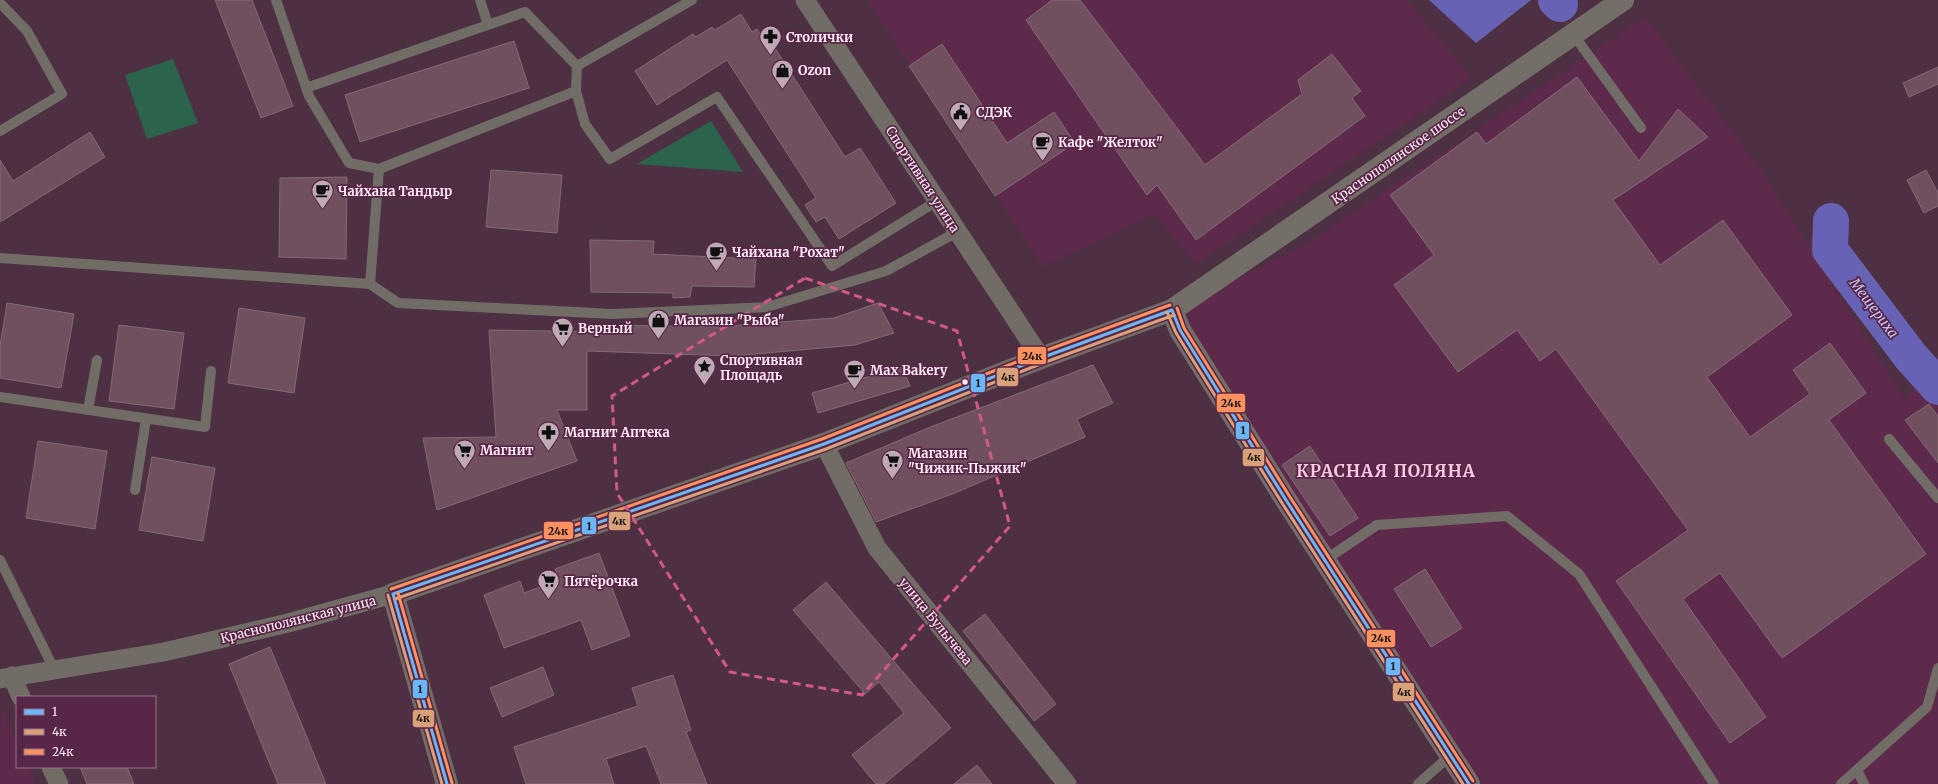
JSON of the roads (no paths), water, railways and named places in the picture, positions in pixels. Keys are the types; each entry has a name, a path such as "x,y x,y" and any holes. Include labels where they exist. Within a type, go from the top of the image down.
{"main road":[{"name":"Краснополянское шоссе","path":"1172,310 1623,0"},
{"path":"1172,310 1180,330 1469,784"}],"street":[{"name":"Спортивная улица","path":"805,0 1041,358"},
{"name":"Краснополянская улица","path":"6,677 164,652 288,623 393,594 824,444 1041,358 1172,310"},
{"name":"улица Булычева","path":"824,444 877,548 1067,784"},
{"path":"393,594 447,784"},
{"path":"6,677 20,696"},
{"path":"51,768 59,784"}],"lane":[{"path":"276,0 309,96 349,162 379,169 576,92"},
{"path":"480,0 488,25"},
{"path":"577,66 692,0"},
{"path":"0,3 27,31 62,94 0,131"},
{"path":"306,88 526,12 577,66 576,92 585,124 610,159 717,98 832,266 937,201"},
{"path":"1573,34 1641,128"},
{"path":"370,284 379,169"},
{"path":"0,258 370,284 398,303 613,314 767,307 886,271 957,232"},
{"path":"88,410 97,360"},
{"path":"0,397 205,427 211,371"},
{"path":"135,490 146,419"},
{"path":"1889,439 1938,498"},
{"path":"1325,560 1377,524 1507,516 1579,574 1714,784"},
{"path":"0,560 54,669"},
{"path":"1841,784 1927,707 1938,668"},
{"path":"1418,784 1451,755"},
{"path":"1857,770 1864,784"}],"waterway":[{"name":"Мещериха","path":"1556,0 1560,4"},
{"name":"Мещериха","path":"1831,221 1830,250 1911,357 1938,387"}],"place":[{"name":"Столички","path":"770,56"},
{"name":"Ozon","path":"782,90"},
{"name":"СДЭК","path":"960,132"},
{"name":"Кафе \"Желток\"","path":"1042,162"},
{"name":"Чайхана Тандыр","path":"323,210"},
{"name":"Чайхана \"Рохат\"","path":"716,272"},
{"name":"Магазин \"Рыба\"","path":"658,340"},
{"name":"Верный","path":"562,348"},
{"name":"Спортивная Площадь","path":"705,386"},
{"name":"Max Bakery","path":"854,390"},
{"name":"Магнит Аптека","path":"549,452"},
{"name":"Магнит","path":"465,470"},
{"name":"Магазин \"Чижик-Пыжик\"","path":"893,480"},
{"name":"Пятёрочка","path":"549,600"}],"district":[{"name":"КРАСНАЯ ПОЛЯНА","path":"1386,471"}]}
